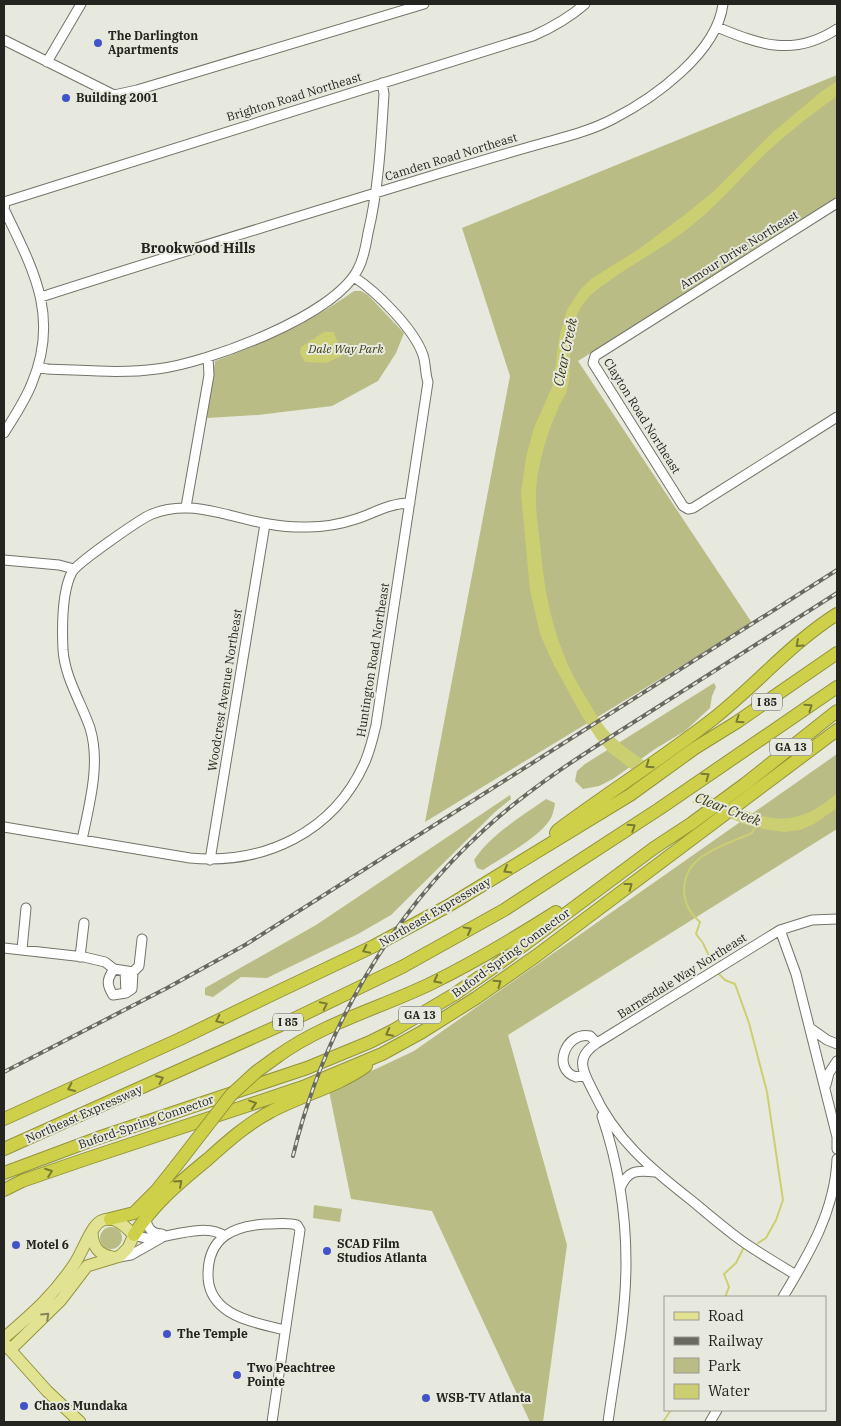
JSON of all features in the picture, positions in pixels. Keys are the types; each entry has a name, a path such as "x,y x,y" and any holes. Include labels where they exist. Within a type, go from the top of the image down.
{"highway":[{"path":"549,845 558,830 682,742 739,698 803,639 837,614"},
{"name":"Northeast Expressway","path":"4,1119 180,1039 374,946 448,906 630,795 694,748 736,722 837,653"},
{"name":"Northeast Expressway","path":"4,1150 294,1019 402,967 504,910 659,809 837,687"},
{"name":"Buford-Spring Connector","path":"748,789 837,711"},
{"name":"Buford-Spring Connector","path":"4,1190 22,1181 303,1087 382,1054 422,1032 476,998 536,956 695,828 748,789 837,730"},
{"name":"Buford-Spring Connector","path":"4,1173 55,1153 306,1068 370,1042 409,1022 455,994 654,848 695,828"},
{"path":"110,1219 134,1212 156,1191 231,1095 256,1072 278,1056 310,1036 430,984 532,927 630,866"},
{"path":"134,1235 159,1202 184,1178 249,1126 270,1112 352,1076 382,1054"},
{"path":"4,1111 25,1109"}],"main road":[{"path":"4,1338 50,1297 73,1265 100,1221 110,1219 121,1222 134,1235 128,1248 116,1257 87,1266 56,1306 7,1346 47,1391 80,1422"},
{"path":"92,1232 96,1248 104,1255 116,1257"}],"street":[{"path":"47,62 81,4"},
{"path":"4,40 114,95 137,90 424,4"},
{"name":"Brighton Road Northeast","path":"5,202 533,36 553,27 586,4"},
{"path":"723,4 717,27 752,42 776,46 805,43 837,29"},
{"name":"Camden Road Northeast","path":"41,297 488,158 579,133 612,120 638,105 675,78 693,60 717,27"},
{"path":"38,366 47,369 140,371 173,367 208,358 259,338 310,313 339,294 354,277 364,255 376,193 384,94 382,83"},
{"path":"4,433 24,400 38,366 44,333 41,297 32,268 4,209 5,202"},
{"name":"Armour Drive Northeast","path":"655,318 837,203"},
{"name":"Huntington Road Northeast","path":"4,828 210,860 230,859 253,856 295,839 314,827 346,795 358,776 370,750 376,725 428,382 423,355 418,343 405,325 370,289 354,277"},
{"name":"Clayton Road Northeast","path":"655,318 595,356 593,360 594,366 685,508 693,508 837,417"},
{"path":"186,508 209,375 208,358"},
{"path":"82,840 94,776 94,757 90,728 70,681 63,652 67,587 74,569 142,519 164,510 204,509 265,524 295,528 326,526 356,519 392,504 410,503"},
{"name":"Woodcrest Avenue Northeast","path":"210,860 265,524"},
{"path":"4,560 59,565 74,569"},
{"path":"22,949 26,908"},
{"name":"Barnesdale Way Northeast","path":"599,1106 582,1066 583,1056 588,1049 780,930 801,922 824,918 837,919"},
{"path":"80,957 84,923"},
{"path":"780,930 796,974 837,1137 837,1149"},
{"path":"4,948 80,957 105,962 114,969 129,971 139,966 142,939"},
{"path":"114,969 108,978 107,986 113,994 126,993 129,971"},
{"path":"810,1028 827,1040 837,1044"},
{"path":"585,1075 576,1078 568,1073 564,1062 564,1051 571,1041 581,1036 590,1036 597,1043"},
{"path":"825,1088 829,1073 837,1061"},
{"path":"599,1106 625,1142 656,1172 742,1241 796,1275"},
{"path":"599,1106 614,1157 626,1240 625,1288 608,1422"},
{"path":"784,1296 819,1235 834,1198 837,1160"},
{"path":"620,1189 629,1174 645,1171 656,1172"},
{"path":"145,1218 148,1227 154,1233 170,1234"},
{"path":"272,1422 300,1230 294,1224 285,1223 243,1226 224,1236 216,1244 210,1255 208,1267 209,1285 217,1301 224,1309 237,1316 285,1330"},
{"path":"134,1235 149,1238 193,1231 219,1232 224,1236"},
{"path":"116,1257 131,1255 170,1234"},
{"path":"710,1422 716,1411"}],"green space":[{"path":"837,75 837,198 578,361 752,623 425,822 510,376 462,228"},
{"name":"Dale Way Park","path":"354,291 361,291 368,295 404,333 396,353 378,381 332,406 258,415 207,418 215,361 287,331"},
{"path":"714,683 716,687 710,708 685,731 655,749 613,779 599,786 583,789 575,781 577,771 585,764"},
{"path":"837,754 837,829 508,1035 567,1245 543,1422 530,1422 432,1211 351,1199 329,1091 414,1051"},
{"path":"510,795 511,799 495,812 391,915 358,934 267,978 241,977 213,997 205,995 205,988 316,925"},
{"path":"546,799 555,803 553,812 549,821 537,834 483,870 477,868 474,860 489,842 507,826"},
{"path":"314,1205 342,1209 340,1222 313,1218"},
{"path":"111,1227 119,1230 122,1238 119,1246 111,1249 103,1246 100,1238 103,1230"}],"water":[{"name":"Clear Creek","path":"837,81 837,96 768,151 696,222 677,237 619,274 591,295 583,304 573,327 571,337 567,390 546,440 536,493 536,512 543,573 555,631 579,686 602,724 615,739 653,766 712,798 754,814 768,817 795,817 808,813 822,805 837,793 837,808 814,824 800,830 784,832 744,824 682,798 631,769 611,754 597,739 554,665 540,634 530,590 521,493 526,457 534,428 553,385 559,339 567,310 580,290 591,279 639,249 687,213 714,191 772,133 822,91"},
{"path":"324,332 334,332 342,356 326,363 305,362 300,353 301,347"}],"pier":[{"path":"646,759 707,792 689,804 629,771"}],"waterway":[{"name":"Clear Creek","path":"709,956 696,934 700,922 687,905 684,886 686,877 690,869 706,854 752,833 756,825"},
{"path":"719,974 725,980 735,984 749,1023 767,1092 783,1200 776,1220 766,1238 758,1243"},
{"path":"725,1296 729,1287 724,1274 736,1263 743,1249"},
{"path":"663,1422 670,1411"}],"railway":[{"path":"4,1072 167,988 245,945 837,570"},
{"path":"293,1156 322,1064 342,1020 365,978 391,937 420,898 451,862 504,812 563,768 837,593"}],"place":[{"name":"The Darlington Apartments","path":"98,43"},
{"name":"Building 2001","path":"66,98"},
{"name":"Motel 6","path":"16,1245"},
{"name":"SCAD Film Studios Atlanta","path":"327,1251"},
{"name":"The Temple","path":"167,1334"},
{"name":"Two Peachtree Pointe","path":"237,1375"},
{"name":"WSB-TV Atlanta","path":"426,1398"},
{"name":"Chaos Mundaka","path":"24,1406"}],"district":[{"name":"Brookwood Hills","path":"198,248"}]}
